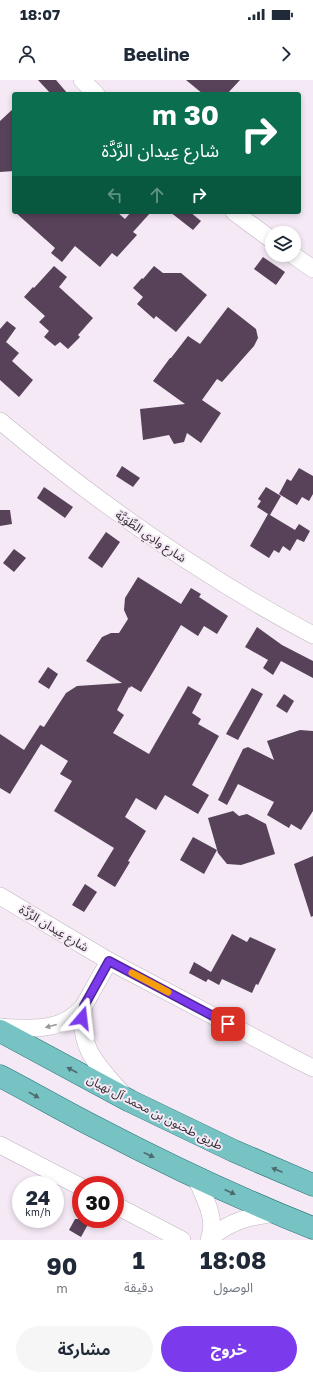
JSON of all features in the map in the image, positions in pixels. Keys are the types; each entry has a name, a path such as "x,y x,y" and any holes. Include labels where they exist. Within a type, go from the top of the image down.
{"main road":[{"name":"طريق طحنون بن محمد آل نهيان","path":"0,1031 130,1101 234,1151 313,1185"},
{"path":"0,1076 98,1129 194,1176 275,1213 313,1228"}],"street":[{"path":"82,80 94,92"},
{"path":"237,214 265,235"},
{"path":"301,261 313,269"},
{"name":"شارع وادِي الطِّوَيَّة","path":"0,421 46,460 121,516 198,568 277,616 313,635"},
{"name":"شارع عِيدان الرَّدَّة","path":"0,896 109,961 313,1068"},
{"path":"0,1027 38,1029 51,1027 63,1022 84,1006 109,961"},
{"path":"84,1006 82,1031 90,1054 96,1064 130,1101"},
{"path":"0,1145 72,1182"},
{"path":"194,1176 209,1207 211,1222 210,1239"},
{"path":"124,1210 182,1240"},
{"path":"210,1239 228,1225 239,1220 275,1213"}],"building":[{"path":"38,80 56,80 66,92 49,92"},
{"path":"186,80 240,80 229,92 201,92"},
{"path":"12,110 12,171 0,172 0,121"},
{"path":"17,214 119,214 125,219 129,214 149,214 133,232 137,235 117,257 112,253 100,267 75,246 62,262 51,253 55,248"},
{"path":"173,214 192,214 201,221 193,230"},
{"path":"263,257 265,258 265,262 270,262 285,272 276,285 254,269"},
{"path":"54,266 67,277 59,287 93,318 78,335 80,337 68,349 60,342 55,346 44,337 49,331 39,322 45,316 24,297"},
{"path":"154,266 163,273 181,273 207,295 176,332 156,316 154,319 137,304 143,297 133,288"},
{"path":"228,307 256,329 258,338 254,346 222,382 217,379 202,400 221,413 201,443 187,433 184,442 174,444 169,435 143,440 140,409 185,404 153,381 188,336 200,344"},
{"path":"7,321 16,328 6,342 19,353 12,361 33,380 19,397 0,380 0,329"},
{"path":"122,466 140,478 133,487 116,476"},
{"path":"299,468 313,476 313,494 309,501 302,497 297,505 279,494 287,479 291,481"},
{"path":"44,487 73,507 65,518 37,498"},
{"path":"266,487 281,496 270,515 295,530 299,524 310,531 304,542 297,539 290,551 283,546 279,553 274,550 269,558 250,546 268,514 257,507 261,501 258,499"},
{"path":"0,510 10,510 12,524 0,526"},
{"path":"106,532 120,542 102,568 88,558"},
{"path":"14,549 26,558 14,572 3,563"},
{"path":"138,577 181,604 191,588 201,594 199,597 228,616 217,634 204,626 198,636 181,625 141,692 131,686 130,688 129,687 117,710 124,715 113,733 149,754 188,686 202,694 192,713 201,719 198,724 219,736 192,785 209,795 198,814 165,795 156,810 136,798 125,817 146,831 128,861 130,862 115,887 97,876 114,848 54,811 72,781 60,774 68,761 41,744 10,794 0,788 0,734 24,750 40,725 44,727 66,693 77,686 122,683 86,661 102,637 111,633 119,633 128,619 124,610 125,598"},
{"path":"257,627 282,645 313,661 313,678 281,661 273,675 263,668 268,660 245,647"},
{"path":"48,667 58,674 49,689 38,682"},
{"path":"252,688 263,694 238,740 226,734"},
{"path":"284,694 294,701 287,713 276,706"},
{"path":"300,730 313,731 313,811 301,830 291,824 289,828 267,815 274,802 238,784 227,805 218,800 243,749 248,747 274,760 267,741"},
{"path":"233,811 239,816 247,814 266,824 275,854 241,865 227,864 218,853 208,818"},
{"path":"193,837 217,850 204,874 180,860"},
{"path":"313,856 313,916 311,917 294,864"},
{"path":"85,884 97,892 84,912 72,905"},
{"path":"232,934 247,942 250,937 276,949 258,985 256,984 252,993 222,979 219,985 208,979 206,982 189,973 194,962 211,972"},
{"path":"72,1224 72,1228 86,1228 81,1237 69,1230"}],"slow traffic":[{"path":"132,973 168,992"}],"route":[{"path":"82,1018 84,1006 109,961 228,1024"}]}
